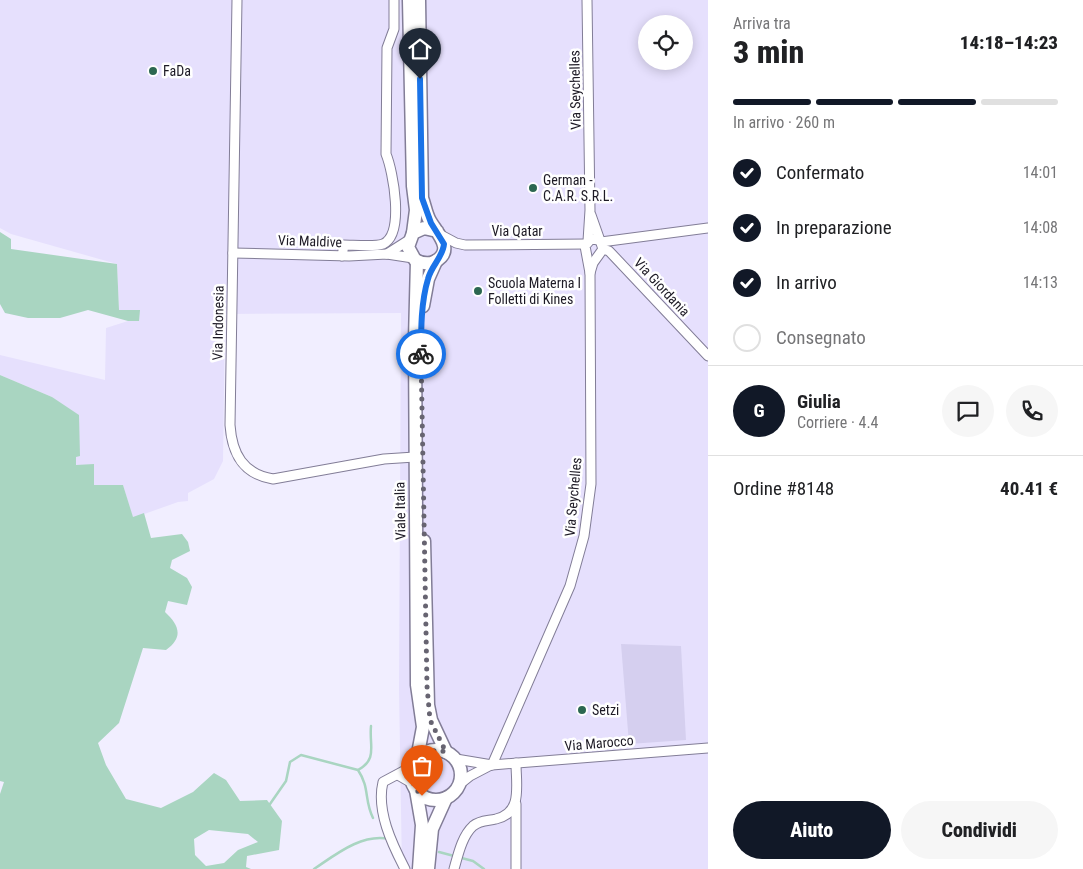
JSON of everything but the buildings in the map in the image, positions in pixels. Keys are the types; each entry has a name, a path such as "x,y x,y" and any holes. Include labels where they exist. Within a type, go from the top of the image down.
{"main road":[{"path":"409,0 413,186 416,210 409,251 415,260 428,264 440,256 444,244 427,215 422,198 419,0"},
{"path":"411,237 424,228 439,233"},
{"name":"Viale Italia","path":"440,256 428,279 424,295 421,340 427,686 430,720 451,755"},
{"name":"Viale Italia","path":"415,260 417,685 423,727 415,762"},
{"path":"419,869 422,825 414,787 415,762 430,750 451,755 461,771 460,784 446,798 432,829 428,869"},
{"path":"414,787 430,799 446,798"}],"street":[{"name":"Via Indonesia","path":"236,0 230,425 233,449 242,464 261,477 283,479 384,459 415,458"},
{"path":"342,256 344,245 383,244 392,236 395,201 391,168 386,154 387,48 394,29 394,0"},
{"name":"Via Seychelles","path":"492,765 570,586 584,536 591,484 590,273 587,247 590,210 587,0"},
{"name":"Via Seychelles","path":"590,210 600,249 590,273"},
{"path":"587,247 593,239 600,249 621,241 708,228"},
{"path":"439,233 465,245"},
{"name":"Via Maldive","path":"387,254 411,237"},
{"name":"Via Giordania","path":"616,258 621,241"},
{"name":"Via Qatar","path":"465,245 569,244 587,247"},
{"path":"440,256 465,245"},
{"name":"Via Giordania","path":"587,247 592,257 600,249 610,250 708,356"},
{"name":"Via Maldive","path":"233,253 342,256 387,254 415,260"},
{"name":"Via Marocco","path":"451,755 492,765 708,748"},
{"path":"405,869 391,839 380,794 383,782 398,776 415,762"},
{"path":"516,763 516,869"},
{"name":"Via Marocco","path":"460,784 470,776 492,765"},
{"path":"398,776 414,787"},
{"path":"457,861 466,835 473,826 482,821 506,816 512,811 516,800"}],"shaded area":[{"path":"0,0 708,0 708,869 402,869 399,689 401,313 225,314 223,461 214,479 188,493 188,501 178,502 133,518 123,485 94,485 76,465 76,457 52,397 0,375 0,355 105,380 106,328 128,321 139,321 119,310 117,264 11,234 0,228"},
{"path":"0,232 11,239 11,249 117,264 119,310 140,310 139,321 128,321 88,310 60,318 28,318 5,313 0,304"},
{"path":"0,375 52,397 79,415 80,456 76,457 76,465 94,464 94,485 123,485 133,517 144,513 151,538 182,534 188,542 190,551 172,560 170,568 187,578 192,587 187,605 168,601 165,612 176,626 177,636 172,645 166,650 143,648 119,723 98,743 106,765 126,799 161,808 193,792 214,773 226,780 240,801 267,800 282,821 279,850 247,856 246,867 251,869 0,869 0,794 4,782 0,781","holes":["209,830 248,834 258,842 238,850 224,863 206,866 195,855 194,839"]},
{"path":"621,644 681,646 686,740 629,744"}],"waterway":[{"path":"358,770 364,766 370,757 371,726"},
{"path":"270,804 286,781 290,762 301,755 358,770 366,788 370,812 373,818"},
{"path":"314,869 349,846 369,839 389,839"},
{"path":"439,852 473,861 484,869"}],"way so far":[{"path":"421,354 428,705 430,720 446,752 430,750 417,758 411,774 412,783 422,796"}],"place":[{"name":"FaDa","path":"153,71"},
{"name":"German - C.A.R. S.R.L.","path":"533,188"},
{"name":"Scuola Materna I Folletti di Kines","path":"478,291"},
{"name":"Setzi","path":"582,710"}],"route":[{"path":"420,79 422,198 427,215 444,244 442,254 430,271 424,295 421,354"}]}
